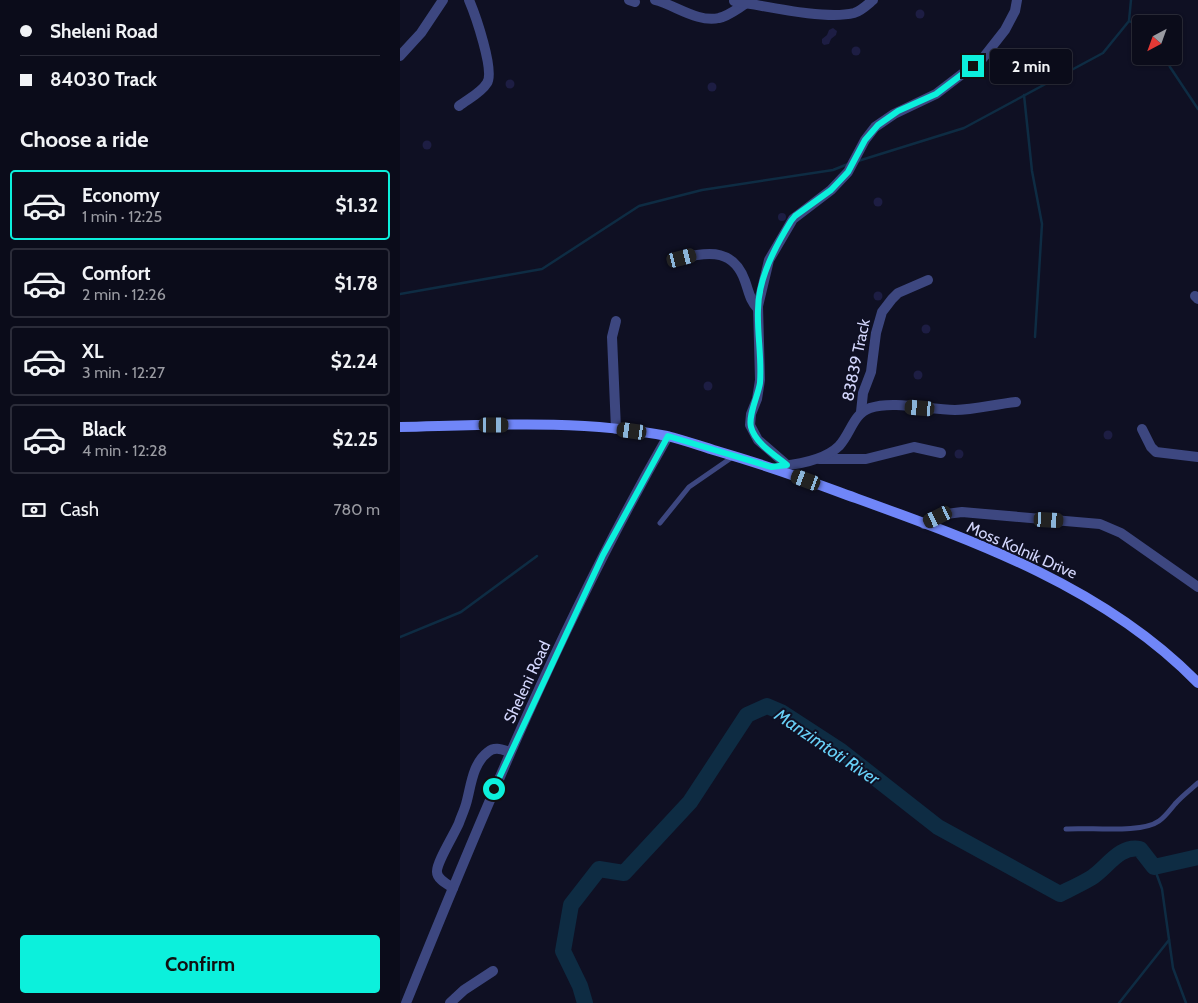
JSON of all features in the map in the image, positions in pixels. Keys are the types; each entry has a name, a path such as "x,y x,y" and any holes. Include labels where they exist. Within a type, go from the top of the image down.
{"main road":[{"name":"Moss Kolnik Drive","path":"400,427 518,425 616,429 668,436 771,467 924,524 1047,575 1083,595 1132,627 1198,683"}],"street":[{"path":"400,56 421,33 443,0"},
{"path":"459,106 481,90 489,78 487,59 479,26 469,0"},
{"path":"655,0 713,19 721,18 747,3"},
{"path":"734,1 804,13 848,14 863,8 873,0"},
{"path":"787,465 758,440 750,425 760,380 758,310 770,260 793,218 831,190 848,172 865,140 878,125 898,111 936,94 982,58 1005,30 1015,11 1018,0"},
{"path":"682,258 705,254 730,258 739,268 751,301 758,310"},
{"name":"83839 Track","path":"861,412 863,393 870,376 876,333 882,312 898,293 928,280"},
{"path":"616,321 613,329 612,345 616,429"},
{"path":"771,467 814,459 828,453 838,447 861,412 872,407 893,406 936,410 968,410 1016,402"},
{"path":"1142,429 1151,447 1156,452 1198,456"},
{"name":"Sheleni Road","path":"406,1003 510,752 603,555 668,436"},
{"path":"814,459 866,459 914,447 941,453"},
{"path":"924,524 946,514 962,512 1100,524 1121,533 1198,587"},
{"path":"453,888 440,878 436,871 466,804 472,777 479,763 489,751 498,748 510,752"},
{"path":"450,1003 464,990 493,971"}],"lane":[{"path":"660,524 689,487 735,456"},
{"path":"1066,829 1122,830 1154,824 1164,817 1198,783"}],"building":[{"path":"920,10 924,14 920,18 916,14"},
{"path":"833,28 837,31 836,35 829,44 824,45 822,39"},
{"path":"856,47 860,51 856,55 852,51"},
{"path":"1029,65 1033,69 1029,73 1025,69"},
{"path":"1014,74 1019,79 1014,84 1009,79"},
{"path":"510,80 514,84 510,88 506,84"},
{"path":"712,83 716,87 712,91 708,87"},
{"path":"427,141 431,145 427,149 423,145"},
{"path":"878,198 882,202 878,206 874,202"},
{"path":"782,213 786,217 782,221 778,217"},
{"path":"878,292 882,296 878,300 874,296"},
{"path":"926,325 930,329 926,333 922,329"},
{"path":"918,371 922,375 918,379 914,375"},
{"path":"708,382 712,386 708,390 704,386"},
{"path":"1108,431 1112,435 1108,439 1104,435"},
{"path":"959,450 963,454 959,458 955,454"}],"waterway":[{"path":"858,161 964,128 1103,53 1129,21 1131,0"},
{"path":"1169,65 1198,109"},
{"path":"1024,95 1032,171 1042,224 1035,337"},
{"path":"400,294 542,269 639,206 702,190 833,170 848,164"},
{"path":"400,637 461,612 537,556"},
{"name":"Manzimtoti River","path":"585,1003 580,986 563,951 571,905 599,869 624,873 690,802 747,715 767,706 781,712 841,751 938,827 1060,894 1091,878 1126,850 1140,849 1154,867 1198,857"},
{"path":"1154,867 1162,889 1173,968 1186,1003"},
{"path":"1119,1003 1169,940"}],"route":[{"path":"494,789 603,555 668,436 771,467 787,465 758,440 753,433 750,420 757,399 760,380 758,301 767,267 791,221 795,216 823,197 851,169 858,151 868,135 883,120 936,94 973,66"}]}
